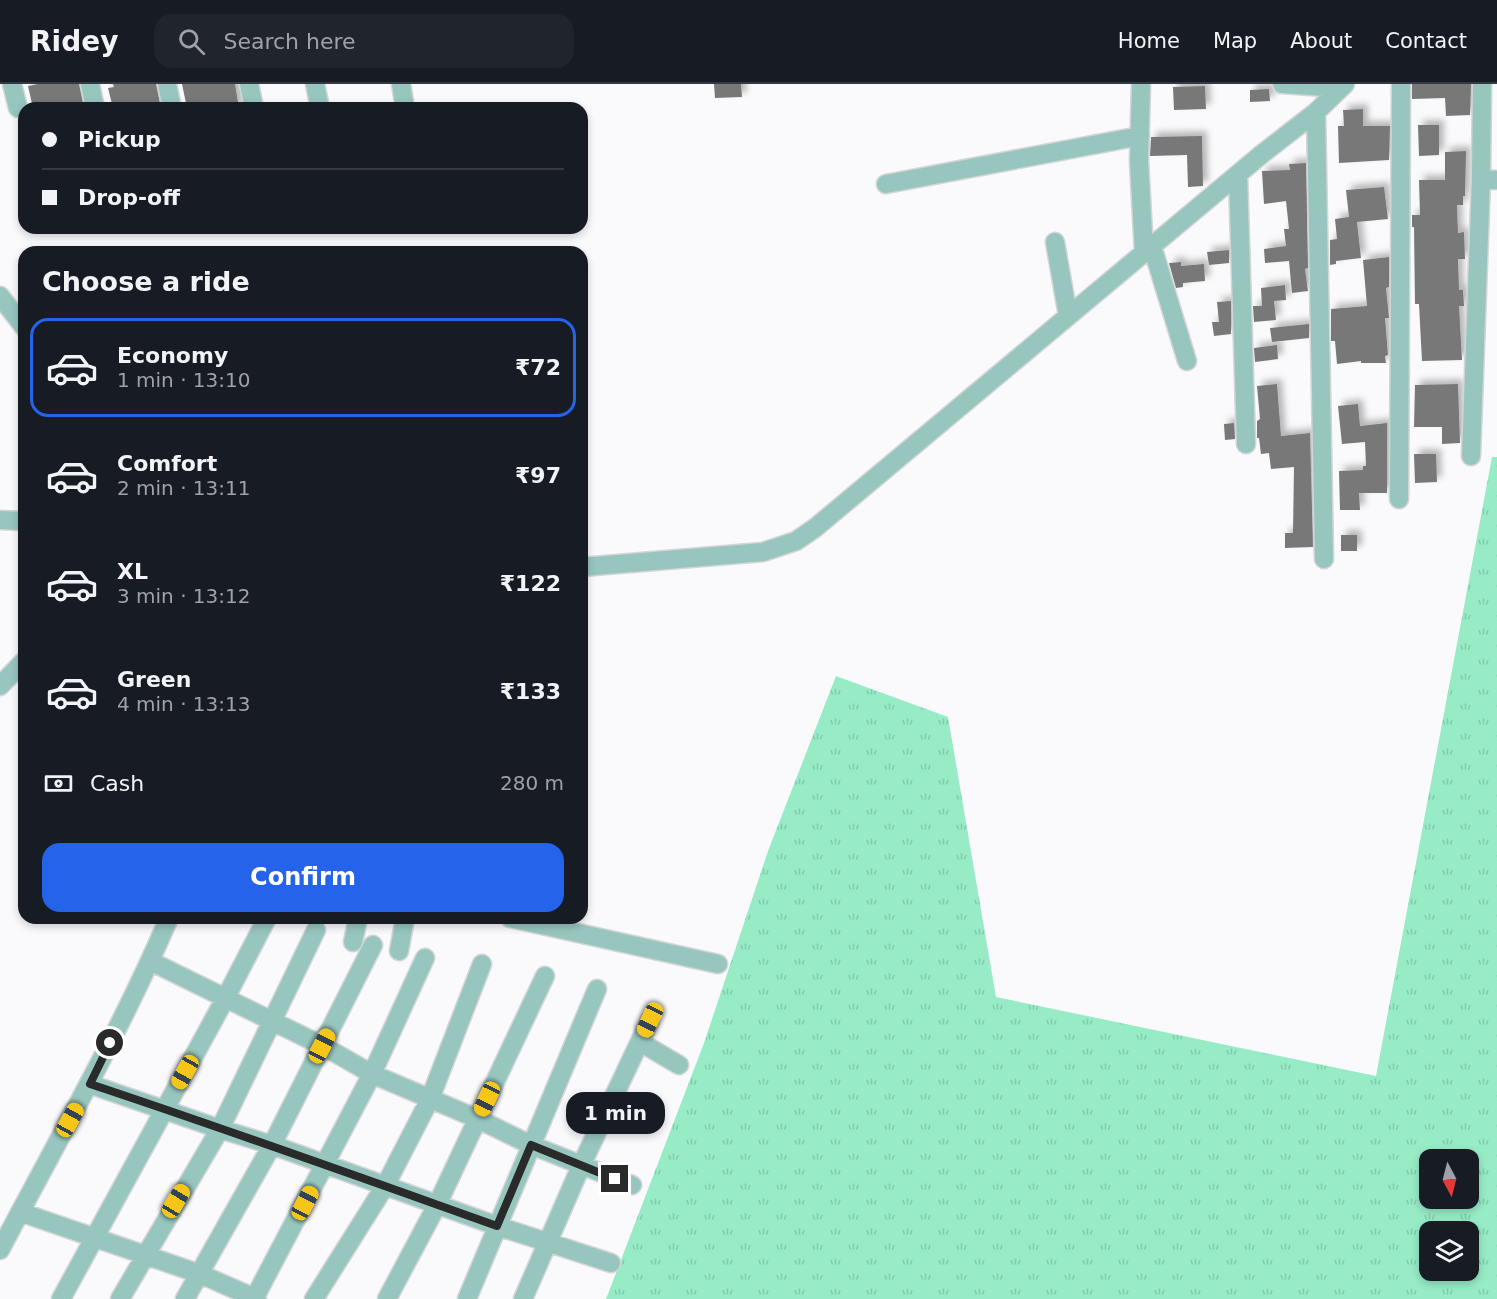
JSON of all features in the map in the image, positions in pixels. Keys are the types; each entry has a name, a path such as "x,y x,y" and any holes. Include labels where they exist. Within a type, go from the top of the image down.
{"street":[{"path":"12,84 18,108"},
{"path":"90,84 94,102"},
{"path":"167,84 171,102"},
{"path":"249,84 253,102"},
{"path":"315,84 319,102"},
{"path":"401,84 404,102"},
{"path":"1141,84 1139,161 1148,250 1187,361"},
{"path":"1282,84 1342,86"},
{"path":"1399,499 1401,84"},
{"path":"1471,456 1489,180 1482,84"},
{"path":"588,567 763,552 796,541 816,528 1238,174 1317,112 1342,86"},
{"path":"1317,112 1324,559"},
{"path":"886,184 1140,136"},
{"path":"1238,174 1246,444"},
{"path":"1055,242 1068,316"},
{"path":"0,296 18,319"},
{"path":"0,520 18,521"},
{"path":"0,686 18,667"},
{"path":"0,1250 90,1084 166,924"},
{"path":"61,1299 264,924"},
{"path":"353,942 357,924"},
{"path":"399,951 404,924"},
{"path":"537,924 718,964"},
{"path":"120,1299 220,1129 316,930"},
{"path":"185,1299 272,1145 373,945"},
{"path":"20,1212 200,1274 255,1299 372,1074 425,958"},
{"path":"150,962 322,1046 372,1074 478,1119 531,1145 632,1185"},
{"path":"314,1299 385,1186 430,1099 482,964"},
{"path":"387,1299 437,1205 545,976"},
{"path":"467,1299 597,988"},
{"path":"522,1299 581,1166 650,1020"},
{"path":"640,1042 679,1065"},
{"path":"90,1084 272,1145 497,1226 611,1263"}],"green space":[{"path":"1492,457 1497,457 1497,1299 606,1299 704,1043 768,851 836,676 948,717 996,997 1376,1076"}],"building":[{"path":"79,84 83,102 32,102 28,86"},
{"path":"113,84 156,84 160,102 112,102 108,88 114,87"},
{"path":"182,84 235,84 238,102 186,102"},
{"path":"714,84 741,84 742,97 715,98"},
{"path":"1412,84 1471,84 1470,115 1446,116 1445,98 1412,99"},
{"path":"1205,86 1206,109 1174,110 1173,87"},
{"path":"1269,89 1270,101 1250,102 1250,90"},
{"path":"1363,109 1363,126 1390,126 1389,160 1339,163 1338,126 1344,126 1343,110"},
{"path":"1418,125 1439,125 1439,155 1419,156"},
{"path":"1202,136 1203,186 1188,187 1187,155 1150,156 1151,137"},
{"path":"1466,151 1465,196 1463,196 1463,205 1457,205 1458,233 1464,232 1465,259 1458,259 1459,290 1463,290 1464,306 1459,306 1462,360 1422,361 1419,304 1415,304 1414,227 1412,227 1412,215 1420,215 1419,180 1445,180 1445,152"},
{"path":"1306,163 1308,268 1305,269 1308,291 1292,293 1289,261 1265,263 1264,249 1286,246 1284,229 1289,229 1286,201 1264,204 1262,171 1290,170 1289,164"},
{"path":"1384,187 1388,219 1357,222 1361,258 1336,261 1336,264 1330,265 1330,240 1337,239 1335,219 1349,217 1346,190"},
{"path":"1229,250 1229,263 1209,265 1207,252"},
{"path":"1389,257 1389,287 1386,288 1389,318 1385,318 1388,355 1385,356 1386,363 1361,363 1361,361 1337,364 1335,341 1331,341 1331,309 1367,306 1363,260"},
{"path":"1181,262 1181,266 1204,264 1205,281 1183,283 1183,287 1176,288 1169,263"},
{"path":"1285,285 1286,300 1274,301 1276,320 1254,322 1253,306 1262,306 1261,288"},
{"path":"1231,301 1231,334 1214,336 1212,322 1219,322 1217,302"},
{"path":"1309,324 1309,338 1272,342 1270,328"},
{"path":"1277,345 1278,359 1255,362 1254,348"},
{"path":"1277,384 1281,436 1310,433 1313,547 1285,548 1285,533 1293,533 1294,467 1271,469 1269,453 1261,454 1259,438 1257,438 1257,421 1260,419 1257,386"},
{"path":"1458,384 1460,443 1442,444 1442,427 1414,427 1415,385"},
{"path":"1358,404 1360,426 1387,423 1387,493 1359,493 1360,510 1340,510 1339,471 1363,470 1363,466 1366,466 1365,442 1342,444 1338,406"},
{"path":"1234,423 1235,439 1225,440 1224,424"},
{"path":"1414,454 1436,454 1437,482 1415,483"},
{"path":"1341,535 1357,535 1357,551 1341,551"}],"route":[{"path":"110,1043 90,1084 272,1145 497,1226 531,1145 615,1179"}]}
